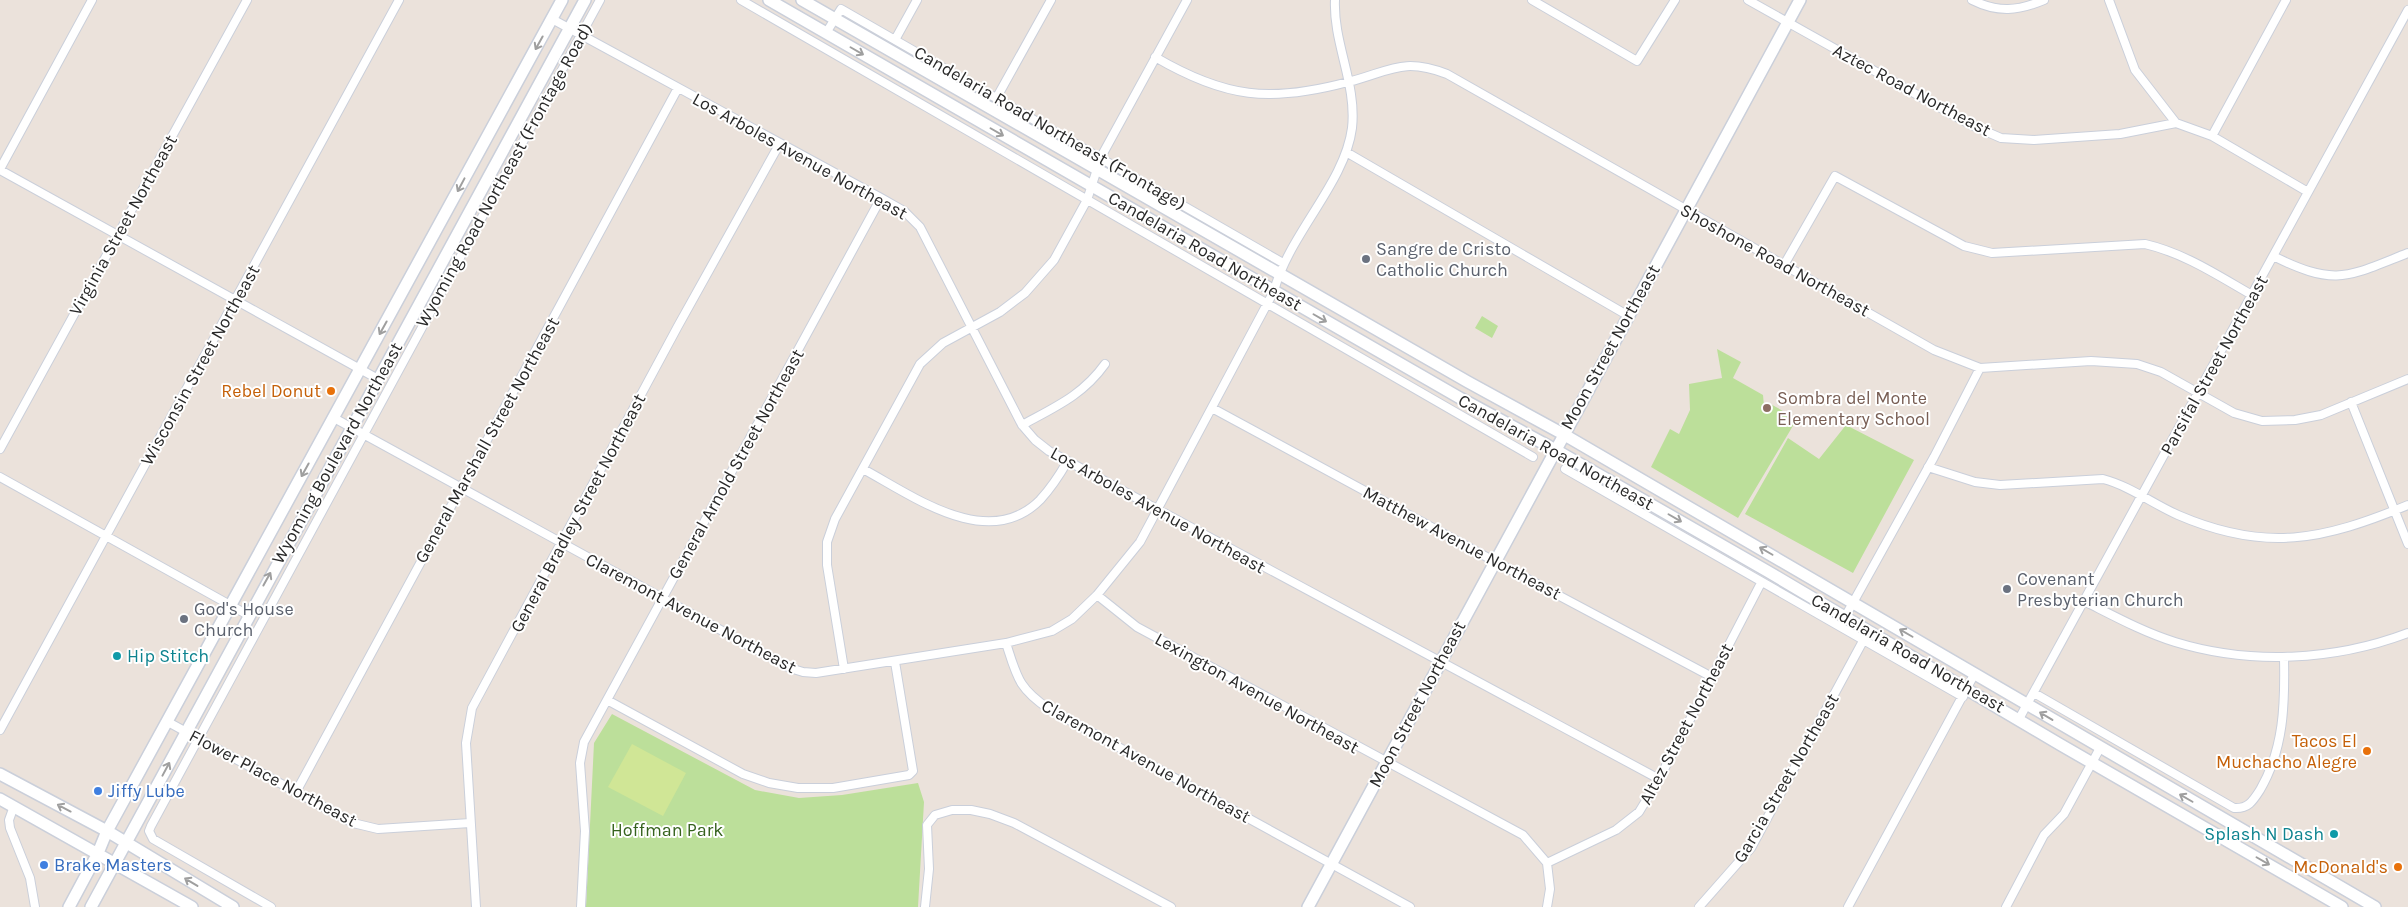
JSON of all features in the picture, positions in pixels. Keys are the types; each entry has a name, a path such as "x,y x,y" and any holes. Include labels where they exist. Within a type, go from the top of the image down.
{"main road":[{"name":"Wyoming Boulevard Northeast","path":"69,907 98,853 107,831 562,0"},
{"name":"Wyoming Boulevard Northeast","path":"91,907 248,615 585,0"},
{"name":"Candelaria Road Northeast","path":"769,0 1090,186 1554,449 1845,617 1965,693 2019,719 2342,907"},
{"name":"Candelaria Road Northeast","path":"802,0 1097,169 1280,268 2375,907"},
{"name":"Moon Street Northeast","path":"1308,907 1554,449 1800,0"},
{"path":"0,774 107,831 232,907"},
{"path":"0,799 192,907"}],"street":[{"path":"92,0 0,170 378,378"},
{"name":"Virginia Street Northeast","path":"0,449 247,0"},
{"name":"Wisconsin Street Northeast","path":"0,730 399,0"},
{"name":"Wyoming Road Northeast (Frontage Road)","path":"271,907 153,839 150,826 600,0"},
{"path":"741,0 1533,457"},
{"path":"896,38 917,0"},
{"path":"997,96 1051,0"},
{"path":"844,669 828,565 827,542 835,519 920,364 943,343 1000,312 1025,292 1054,260 1087,200 1101,157 1187,0"},
{"path":"1006,643 1052,631 1072,619 1096,595 1140,542 1274,291 1280,268 1346,152 1352,128 1353,105 1337,33 1335,0"},
{"path":"1532,0 1637,61 1675,0"},
{"name":"Aztec Road Northeast","path":"1748,0 1971,125 2001,138 2034,140 2120,134 2176,123"},
{"path":"1972,0 1989,8 2006,10 2019,9 2044,0"},
{"path":"2109,0 2135,70 2176,123 2212,136 2308,192"},
{"path":"2212,136 2286,0"},
{"name":"Candelaria Road Northeast (Frontage)","path":"834,18 841,9 896,38 1101,157 1280,268"},
{"name":"Parsifal Street Northeast","path":"2019,719 2408,10"},
{"path":"826,33 834,18"},
{"name":"Los Arboles Avenue Northeast","path":"552,20 904,211 920,227 973,326 1022,425 1034,440 1067,462 1157,511 1659,779"},
{"name":"Shoshone Road Northeast","path":"1155,57 1184,74 1202,81 1244,93 1284,96 1349,82 1404,65 1433,69 1447,74 1934,350 1980,368 2112,361 2137,364 2161,372 2234,413 2262,421 2321,415 2408,379"},
{"name":"General Marshall Street Northeast","path":"296,792 678,88"},
{"name":"General Bradley Street Northeast","path":"476,907 466,743 472,708 678,326 780,143"},
{"path":"1346,152 1627,315"},
{"path":"1784,265 1835,176 1964,246 1992,253 2145,244 2165,249 2188,259 2252,295"},
{"name":"General Arnold Street Northeast","path":"581,907 585,831 580,763 584,742 881,198"},
{"path":"2274,256 2302,270 2320,275 2341,276 2357,273 2408,253"},
{"path":"1022,425 1078,395 1093,381 1105,364"},
{"path":"1845,617 1980,368"},
{"path":"2351,402 2408,544"},
{"name":"Matthew Avenue Northeast","path":"1212,408 1712,677"},
{"name":"Claremont Avenue Northeast","path":"334,418 790,668 816,673 1006,643 1017,679 1031,697 1049,709 1410,907"},
{"path":"862,469 948,514 974,521 999,521 1022,513 1039,501 1053,485 1067,462"},
{"path":"1928,467 1975,482 2000,485 2103,479 2114,482 2200,525 2265,538 2296,539 2324,534 2360,525 2408,505"},
{"path":"1565,469 1863,641 1965,693"},
{"path":"0,477 248,615"},
{"name":"Altez Street Northeast","path":"1547,863 1616,830 1639,812 1659,779 1761,582"},
{"name":"Lexington Avenue Northeast","path":"1096,595 1137,627 1386,763 1523,835 1547,863"},
{"path":"2084,601 2138,628 2174,642 2235,655 2284,658 2341,651 2408,633"},
{"name":"Garcia Street Northeast","path":"1699,907 1751,848 1863,641"},
{"path":"2034,693 2234,808 2243,809 2251,804 2270,772 2280,741 2285,707 2284,658"},
{"path":"607,700 744,774 769,783 798,788 833,788 909,775 913,771 895,662"},
{"path":"1848,907 1976,673"},
{"name":"Flower Place Northeast","path":"168,722 353,823 378,829 470,823"},
{"path":"2006,907 2044,835 2064,814 2100,748"},
{"path":"14,806 9,820 10,828 30,878 35,907"},
{"path":"925,907 929,868 927,825 935,814 952,810 971,810 990,814 1014,823 1171,907"},
{"path":"1547,863 1550,889 1547,907"}],"green space":[{"path":"1482,316 1498,326 1492,338 1475,328"},
{"path":"1717,349 1741,362 1733,378 1763,395 1764,406 1767,402 1797,419 1738,518 1651,467 1670,429 1679,434 1690,410 1689,384 1722,378"},
{"path":"1846,425 1914,460 1853,573 1745,514 1788,438 1819,459"},
{"name":"Hoffman Park","path":"612,714 755,790 799,798 842,795 918,783 924,802 918,907 586,907 594,743"},
{"path":"632,744 686,773 663,816 608,787"}],"place":[{"name":"Sangre de Cristo Catholic Church","path":"1366,259"},
{"name":"Rebel Donut","path":"331,391"},
{"name":"Sombra del Monte Elementary School","path":"1767,408"},
{"name":"Covenant Presbyterian Church","path":"2007,589"},
{"name":"God's House Church","path":"184,619"},
{"name":"Hip Stitch","path":"117,656"},
{"name":"Tacos El Muchacho Alegre","path":"2367,751"},
{"name":"Jiffy Lube","path":"98,791"},
{"name":"Splash N Dash","path":"2334,834"},
{"name":"Brake Masters","path":"44,865"},
{"name":"McDonald's","path":"2398,867"}]}
